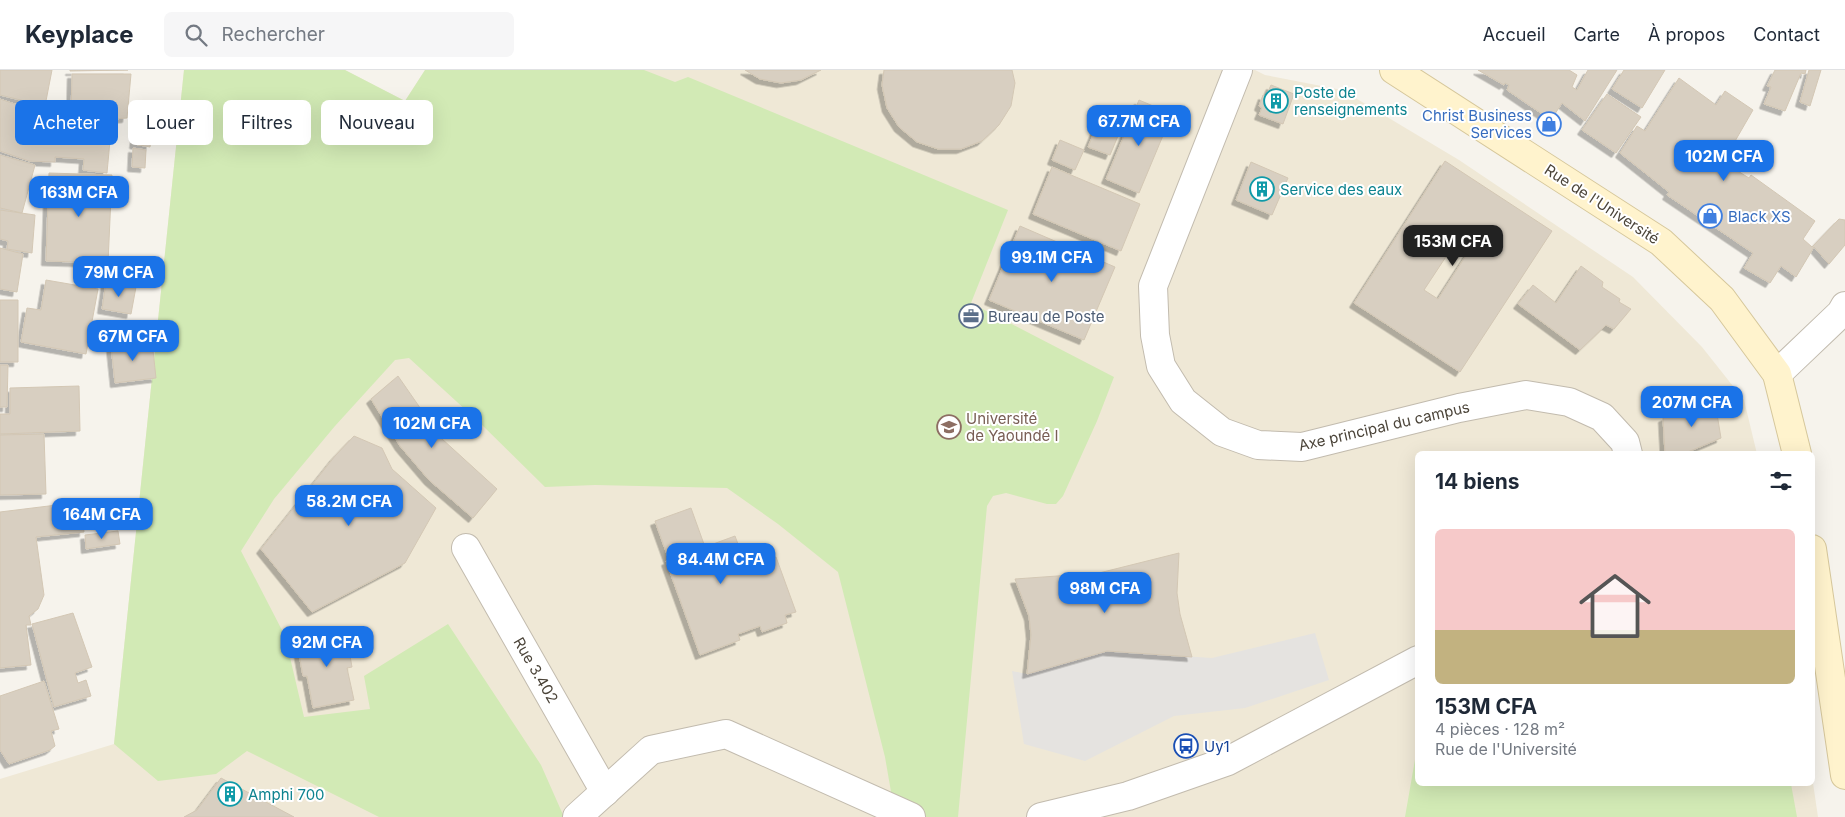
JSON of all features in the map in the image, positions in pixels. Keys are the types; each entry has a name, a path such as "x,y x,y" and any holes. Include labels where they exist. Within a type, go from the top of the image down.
{"main road":[{"name":"Rue de l'Université","path":"1394,70 1662,242 1722,299 1777,374"},
{"path":"1777,374 1796,451"},
{"path":"1815,570 1845,775"}],"street":[{"name":"Axe principal du campus","path":"1238,70 1153,286 1155,335 1161,366 1183,401 1222,432 1258,444 1302,447 1459,408 1526,395 1569,402 1602,417 1625,442 1627,451"},
{"path":"1777,374 1845,306"},
{"name":"Rue 3.402","path":"466,548 605,792"},
{"path":"1041,817 1128,796 1228,761 1415,662"},
{"path":"578,817 651,750 726,734 911,817"}],"shaded area":[{"name":"Université de Yaoundé I","path":"184,70 345,70 403,100 321,100 321,145 433,145 433,100 406,100 425,70 1255,70 1265,75 1342,90 1459,160 1633,277 1702,347 1744,400 1756,451 1415,451 1415,786 1813,786 1818,817 0,817 0,779 114,744 176,145 213,145 213,100 181,100"},
{"path":"1315,633 1329,680 1245,708 1174,716 1085,761 1024,744 1012,671 1027,674 1107,651 1212,658"}],"green space":[{"path":"184,70 345,70 403,100 321,100 321,145 433,145 433,100 406,100 425,70 644,70 675,82 688,77 1008,210 971,303 1114,377 1097,421 1063,496 1056,504 1047,504 1006,493 993,496 987,506 958,817 911,817 894,809 885,757 838,572 778,524 727,488 595,485 545,487 480,423 409,358 395,360 335,426 274,499 241,551 285,636 304,717 370,709 364,676 448,624 541,765 564,817 379,817 247,751 216,774 158,781 114,744 176,145 213,145 213,100 181,100"},
{"path":"1415,760 1415,786 1791,786 1797,817 1405,817"}],"building":[{"path":"0,70 52,70 46,100 20,100 0,95"},
{"path":"70,70 128,70 70,71"},
{"path":"745,70 821,70 801,80 781,83 760,79"},
{"path":"884,70 1012,70 1015,83 1011,106 999,125 982,141 961,149 938,149 917,142 899,127 887,108 882,85"},
{"path":"1478,70 1569,70 1577,75 1572,87 1577,90 1588,70 1617,70 1585,121 1562,103 1551,120 1507,90 1509,85 1505,83 1504,85"},
{"path":"1624,70 1665,70 1642,108 1612,89"},
{"path":"1775,70 1806,70 1805,74 1801,73 1785,111 1764,104 1771,87 1767,86"},
{"path":"1809,70 1821,70 1810,106 1800,102"},
{"path":"72,74 131,74 127,118 118,119 118,100 71,100"},
{"path":"1679,78 1716,105 1725,91 1753,110 1723,162 1749,178 1751,175 1815,221 1803,239 1812,247 1839,219 1845,220 1845,245 1829,264 1814,247 1796,277 1781,266 1770,283 1744,268 1753,253 1667,195 1669,192 1620,153 1637,126 1645,131"},
{"name":"Poste de renseignements","path":"1271,85 1294,94 1283,124 1259,115 1262,108 1259,106 1263,95 1266,96"},
{"path":"1607,94 1641,117 1616,153 1582,130"},
{"path":"0,99 15,104 15,145 110,145 107,173 83,170 84,159 55,157 55,162 29,161 0,151"},
{"path":"1139,100 1172,114 1139,193 1106,179"},
{"path":"1098,123 1120,131 1110,155 1088,147"},
{"path":"1060,140 1084,150 1075,170 1052,160"},
{"path":"133,148 146,150 145,168 132,167"},
{"path":"0,155 35,165 22,213 0,208"},
{"path":"1445,161 1552,231 1460,372 1354,303","holes":["1461,234 1474,243 1438,299 1424,290"]},
{"name":"Service des eaux","path":"1251,162 1288,178 1272,215 1236,200"},
{"path":"1052,167 1140,204 1121,251 1033,214"},
{"path":"49,173 112,175 108,263 46,261"},
{"path":"0,210 35,215 32,253 7,249 8,241 0,239"},
{"path":"1020,226 1115,267 1084,340 989,300"},
{"path":"0,248 23,254 17,292 0,289"},
{"path":"1581,266 1603,282 1602,287 1620,299 1619,302 1631,309 1614,329 1606,325 1580,350 1518,304 1533,285 1556,303"},
{"path":"46,280 98,289 86,354 21,342 27,308 41,310"},
{"path":"106,282 136,287 131,314 102,309"},
{"path":"0,300 18,300 18,362 0,362"},
{"path":"152,341 156,378 115,383 111,345"},
{"path":"0,365 8,365 7,407 0,407"},
{"path":"398,376 441,438 497,489 473,518 429,480 400,446 371,399"},
{"path":"79,386 80,431 0,434 0,414 10,414 10,388"},
{"path":"1714,396 1721,438 1690,451 1665,451 1663,418"},
{"path":"44,434 46,494 0,495 0,435"},
{"path":"354,436 382,448 392,469 436,508 405,563 312,612 261,549 335,456"},
{"path":"81,502 84,532 36,537 44,595 38,609 29,616 31,625 26,625 31,665 0,668 0,512"},
{"path":"691,508 705,547 735,536 747,568 776,557 796,612 785,615 787,623 762,632 760,626 738,634 740,640 700,655 666,561 669,560 655,521"},
{"path":"118,531 120,544 86,549 85,535"},
{"path":"1179,553 1177,593 1180,614 1192,657 1107,651 1027,674 1031,635 1029,616 1015,579 1099,573"},
{"path":"73,613 92,667 75,673 78,683 86,680 91,696 54,707 32,624"},
{"path":"333,631 333,635 341,634 342,640 347,639 352,667 347,668 354,700 313,708 307,676 303,676 298,648 302,648 301,640 310,639 310,634"},
{"path":"44,681 59,729 51,731 55,746 50,750 9,764 0,750 0,696"},
{"name":"Amphi 700","path":"221,778 294,817 184,817 197,810"}],"place":[{"name":"Poste de renseignements","path":"1276,101"},
{"name":"Christ Business Services","path":"1549,124"},
{"name":"Service des eaux","path":"1262,189"},
{"name":"Black XS","path":"1710,216"},
{"name":"Bureau de Poste","path":"971,316"},
{"name":"Université de Yaoundé I","path":"949,427"},
{"name":"Uy1","path":"1186,746"},
{"name":"Amphi 700","path":"230,794"}]}
